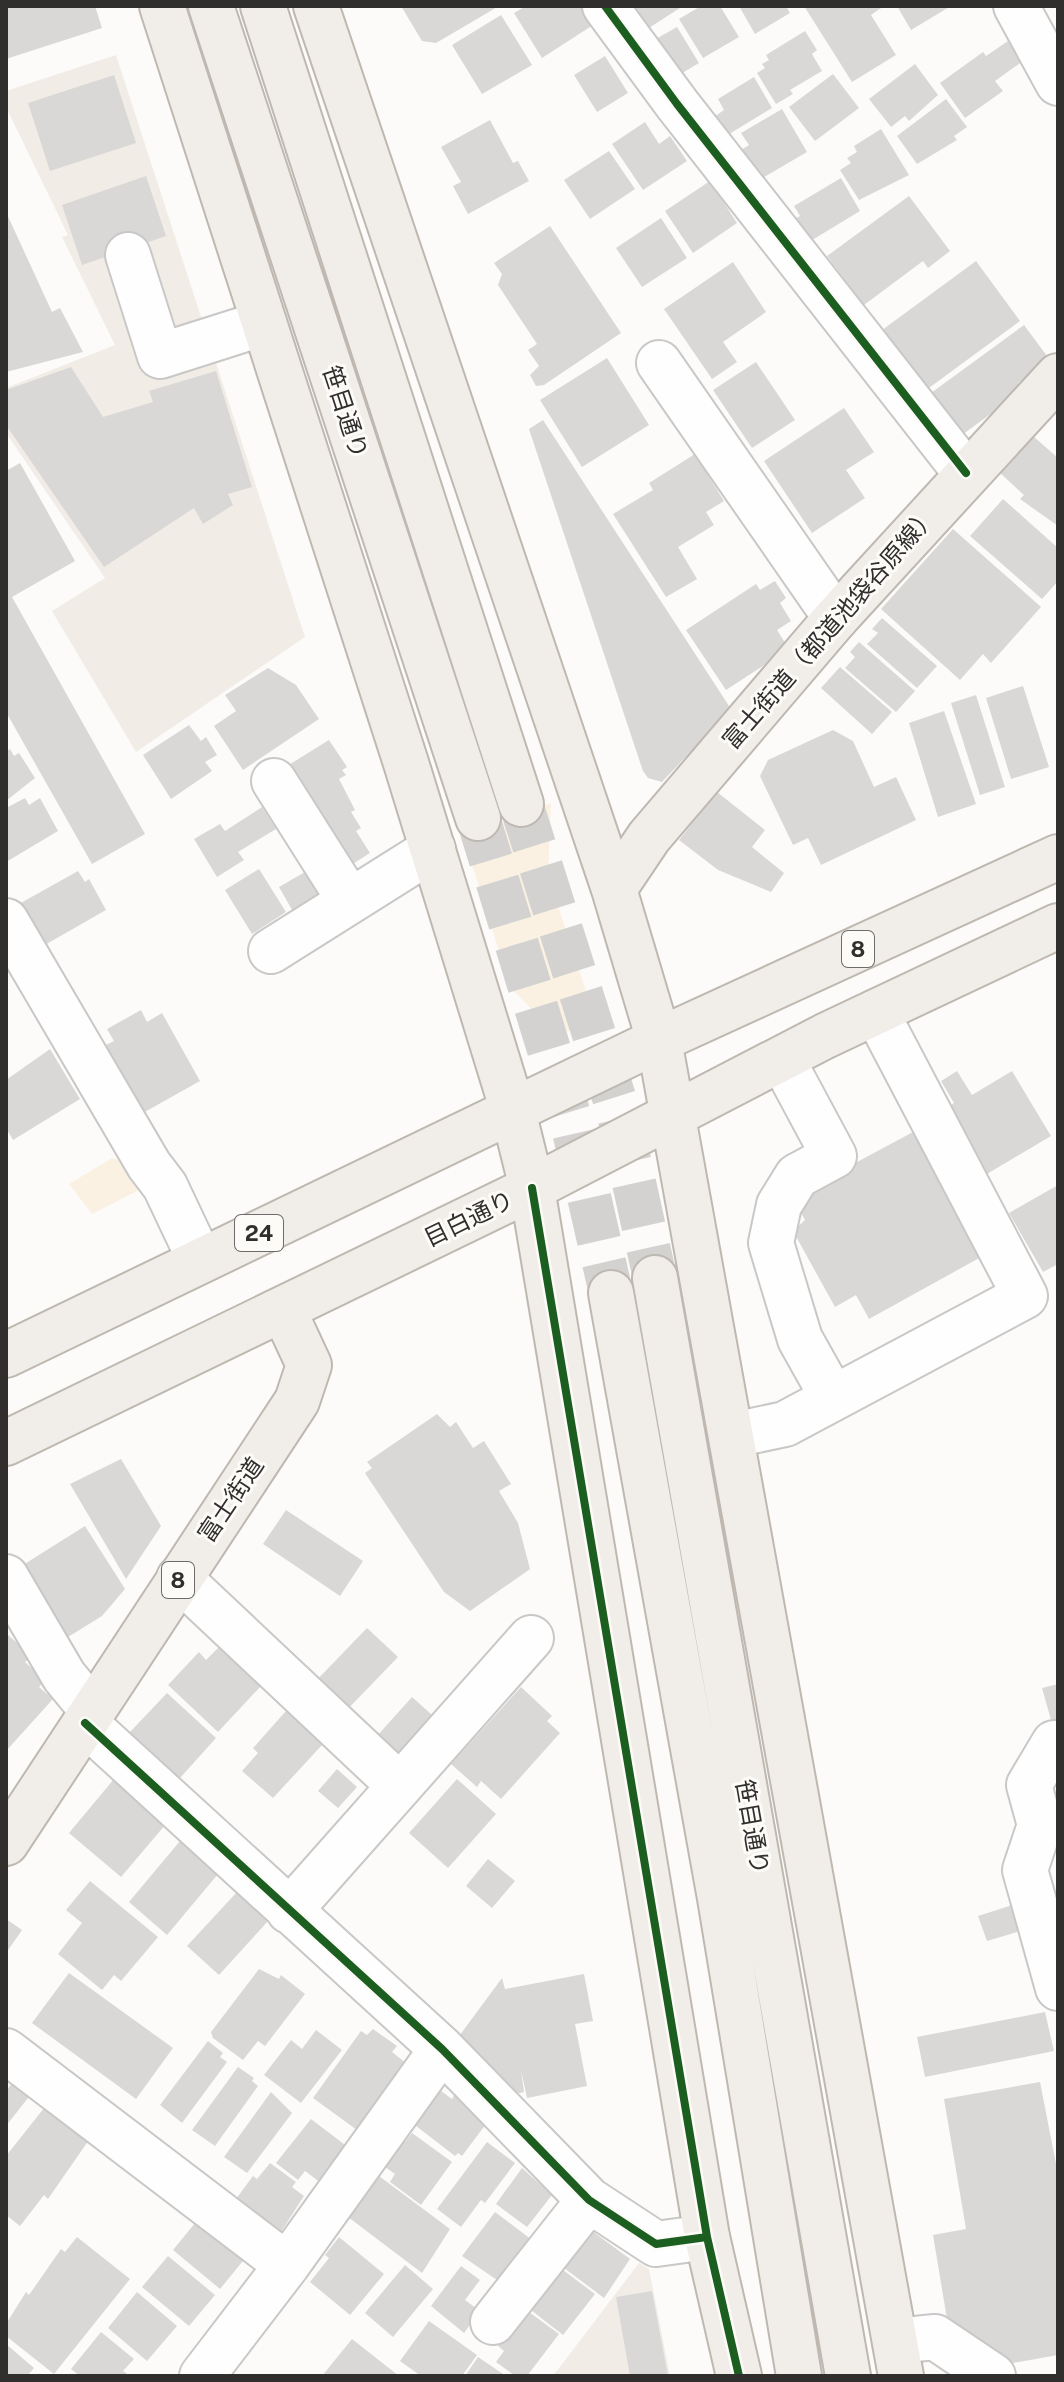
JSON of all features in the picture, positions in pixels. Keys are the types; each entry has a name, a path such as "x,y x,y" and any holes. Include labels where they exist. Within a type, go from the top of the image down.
{"main road":[{"path":"162,6 433,849 513,1111 532,1188 707,2237 739,2376"},
{"name":"笹目通り","path":"211,6 478,818"},
{"name":"笹目通り","path":"263,6 521,804"},
{"path":"316,6 614,889 659,1040 898,2359"},
{"name":"富士街道（都道池袋谷原線）","path":"614,889 649,837 836,618 1058,376"},
{"name":"8","path":"513,1111 659,1040 1058,857"},
{"name":"目白通り","path":"6,1443 532,1188 876,1012 1058,926"},
{"name":"24","path":"6,1355 513,1111"},
{"name":"笹目通り","path":"655,1278 848,2376"},
{"name":"笹目通り","path":"611,1293 720,1898 799,2376"},
{"name":"富士街道","path":"6,1843 297,1401 309,1365 283,1309"}],"street":[{"path":"605,6 677,104 966,473"},
{"path":"1016,6 1058,83"},
{"path":"128,255 160,356 264,323"},
{"path":"659,363 836,618"},
{"path":"274,781 350,901"},
{"path":"271,951 433,849"},
{"path":"6,921 149,1165 165,1186 200,1260"},
{"path":"733,1435 785,1424 1025,1296 876,1012"},
{"path":"782,1059 834,1156 797,1176 779,1205 771,1243 800,1339 833,1398"},
{"path":"6,1577 88,1716 289,1911 442,2049 589,2200 656,2244 707,2237"},
{"path":"179,1578 400,1786"},
{"path":"289,1911 531,1638"},
{"path":"1054,1743 1029,1785 1040,1825 1025,1870 1058,1988"},
{"path":"202,2376 287,2265 442,2049"},
{"path":"6,2051 287,2265"},
{"path":"493,2322 589,2200"},
{"path":"898,2359 935,2337 993,2376"}],"shaded area":[{"path":"116,55 305,637 136,752 52,611 105,578 6,433 6,388 115,345 62,237 68,235 6,107 6,91"},
{"path":"551,803 548,876 591,1006 590,1024 565,1032 539,1017 510,987 463,836"},
{"path":"112,1158 130,1164 151,1184 92,1214 69,1184"},
{"path":"639,2263 649,2269 670,2376 553,2376"}],"building":[{"path":"6,6 95,6 102,28 6,59"},
{"path":"401,6 499,6 436,43 422,41"},
{"path":"526,6 581,6 593,25 542,58 514,13"},
{"path":"616,6 683,6 635,37"},
{"path":"701,6 720,6 739,37 703,58 679,19"},
{"path":"739,6 786,6 790,13 755,34"},
{"path":"804,6 884,6 871,15 896,55 852,82"},
{"path":"897,6 951,6 911,30"},
{"path":"501,15 532,65 482,94 452,45"},
{"path":"677,27 699,63 669,81 647,44"},
{"path":"805,31 817,50 812,54 822,71 790,90 793,94 776,104 757,73 765,68 762,64 769,60 766,55"},
{"path":"1008,41 1023,61 995,81 1003,91 965,118 940,83 983,52 986,56"},
{"path":"605,56 628,93 597,112 574,75"},
{"path":"915,64 938,95 909,121 905,116 891,127 869,99"},
{"path":"833,74 859,108 815,141 789,107"},
{"path":"114,75 136,143 50,171 28,103"},
{"path":"754,77 772,108 726,136 714,117 724,110 718,99"},
{"path":"946,99 967,127 954,136 957,140 917,164 897,136"},
{"path":"782,109 807,152 759,180 741,150 749,145 741,133"},
{"path":"490,120 513,163 518,161 529,181 468,214 453,186 461,182 441,147"},
{"path":"645,122 659,144 670,136 687,161 643,190 612,144"},
{"path":"881,129 909,175 859,200 840,170 851,163 847,158 857,152 854,146"},
{"path":"609,151 635,189 590,219 564,180"},
{"path":"146,176 166,236 82,265 62,205"},
{"path":"841,178 860,211 799,248 785,224 800,216 794,206"},
{"path":"710,181 737,223 693,253 665,211"},
{"path":"909,196 950,251 928,268 923,261 864,305 827,256"},
{"path":"6,212 52,312 60,308 83,352 6,372"},
{"path":"661,218 687,258 642,287 616,248"},
{"path":"550,226 621,333 544,385 536,386 530,375 539,366 528,350 537,344 498,285 502,274 494,263"},
{"path":"976,261 1020,321 918,396 874,336"},
{"path":"733,262 766,312 723,342 737,362 712,379 664,309"},
{"path":"1024,325 1050,360 1018,383 1023,390 962,435 931,393"},
{"path":"607,358 649,425 582,467 540,400"},
{"path":"756,362 795,420 752,448 713,390"},
{"path":"71,367 103,417 153,402 149,391 216,371 252,487 228,494 233,505 203,524 194,508 104,567 6,425 6,390"},
{"path":"844,408 874,452 846,470 865,498 812,533 764,461"},
{"path":"543,420 731,709 662,782 648,778 643,771 529,429"},
{"path":"1033,436 1058,458 1058,526 1020,499 1024,495 1000,473"},
{"path":"695,454 724,501 706,512 714,525 678,547 697,579 666,597 613,514 653,490 649,483"},
{"path":"20,463 75,561 12,597 145,834 92,864 6,712 6,471"},
{"path":"1003,499 1058,548 1058,581 1042,599 970,536"},
{"path":"953,529 1041,607 991,663 983,654 960,680 881,609"},
{"path":"775,581 786,598 780,603 791,621 777,630 789,649 726,690 686,630 756,584 760,590"},
{"path":"882,618 937,666 917,688 867,644 878,633 872,629"},
{"path":"859,642 915,691 896,712 845,668 855,657 850,652"},
{"path":"840,667 892,712 872,734 821,688"},
{"path":"268,668 296,685 319,719 243,770 214,726 236,711 225,695"},
{"path":"1023,686 1049,767 1011,779 986,698"},
{"path":"976,695 1005,787 980,795 951,703"},
{"path":"944,711 976,804 938,817 909,723"},
{"path":"189,725 201,741 206,737 217,755 205,762 212,771 171,799 143,755"},
{"path":"833,730 853,741 874,787 896,777 916,820 821,865 808,838 793,845 760,776 768,760"},
{"path":"329,740 347,767 342,770 346,775 339,779 355,810 351,812 361,828 356,831 370,853 348,867 279,771"},
{"path":"10,749 14,756 19,753 35,778 6,801 6,752"},
{"path":"717,792 765,830 752,847 784,873 771,892 718,870 679,840"},
{"path":"25,798 29,805 40,798 58,831 6,862 6,808"},
{"path":"262,807 276,829 238,852 244,860 217,877 194,839 220,824 225,831"},
{"path":"312,868 332,902 299,922 279,887"},
{"path":"259,869 286,912 252,934 225,890"},
{"path":"78,871 85,882 89,879 106,910 43,946 19,904"},
{"path":"141,1010 147,1022 162,1013 200,1081 134,1118 96,1050 114,1041 107,1029"},
{"path":"50,1049 80,1099 13,1140 6,1128 6,1080"},
{"path":"957,1071 972,1095 1012,1071 1051,1136 987,1174 947,1108 954,1103 941,1081"},
{"path":"913,1132 981,1257 869,1319 856,1295 835,1307 793,1231 805,1220 792,1197"},
{"path":"1058,1185 1058,1264 1043,1272 1009,1213"},
{"path":"437,1414 450,1427 456,1422 473,1448 484,1441 511,1484 499,1491 518,1523 530,1569 470,1611 444,1592 365,1473 372,1468 367,1462"},
{"path":"121,1459 161,1526 126,1579 70,1484"},
{"path":"286,1510 363,1561 340,1596 263,1544"},
{"path":"85,1526 125,1589 102,1616 68,1637 23,1565"},
{"path":"367,1628 398,1657 342,1715 312,1685"},
{"path":"8,1635 32,1656 25,1662 45,1680 39,1687 53,1699 6,1751"},
{"path":"220,1646 261,1686 218,1732 168,1685 199,1652 206,1660"},
{"path":"1058,1684 1058,1726 1053,1727 1042,1688"},
{"path":"521,1687 552,1716 547,1721 560,1733 501,1799 481,1781 477,1787 451,1764"},
{"path":"167,1693 216,1738 180,1778 130,1732"},
{"path":"412,1697 440,1722 404,1760 377,1736"},
{"path":"286,1711 323,1744 273,1798 242,1771 258,1753 253,1748"},
{"path":"337,1769 357,1787 338,1808 318,1791"},
{"path":"114,1779 166,1824 121,1877 69,1833"},
{"path":"457,1779 496,1814 448,1868 409,1833"},
{"path":"180,1841 218,1874 167,1935 129,1902"},
{"path":"488,1859 515,1881 492,1908 466,1886"},
{"path":"90,1881 158,1937 121,1981 114,1975 102,1990 58,1954 82,1923 66,1910"},
{"path":"237,1892 268,1921 219,1975 187,1946"},
{"path":"1022,1902 1030,1928 987,1941 978,1916"},
{"path":"6,1919 22,1930 6,1953"},
{"path":"259,1969 279,1979 281,1975 305,1994 265,2046 258,2041 243,2060 213,2038 211,2032"},
{"path":"69,1973 173,2048 136,2099 32,2023"},
{"path":"584,1974 593,2021 575,2024 587,2086 527,2098 521,2070 524,2092 507,2096 454,2043 502,1978 505,1989"},
{"path":"1045,2012 1054,2051 925,2077 917,2037"},
{"path":"373,2029 397,2046 392,2052 406,2063 357,2130 313,2098 361,2031 367,2035"},
{"path":"316,2030 342,2050 301,2103 264,2075 291,2040 302,2049"},
{"path":"208,2041 223,2053 220,2057 227,2062 182,2123 160,2105"},
{"path":"238,2067 254,2078 252,2081 258,2086 215,2146 192,2130"},
{"path":"18,2076 35,2089 6,2126 6,2091"},
{"path":"1040,2082 1058,2174 1058,2355 1007,2364 947,2319 933,2235 966,2229 944,2099"},
{"path":"437,2088 452,2099 455,2094 489,2120 462,2156 458,2153 455,2156 411,2122"},
{"path":"271,2092 292,2113 247,2173 224,2157"},
{"path":"48,2103 91,2137 48,2199 44,2195 20,2226 6,2215 6,2156"},
{"path":"311,2119 349,2148 321,2183 305,2171 298,2180 276,2163"},
{"path":"412,2133 452,2162 421,2205 390,2182 395,2174 379,2163 398,2138 405,2142"},
{"path":"487,2142 515,2163 485,2203 481,2200 461,2227 437,2209"},
{"path":"270,2163 296,2182 292,2187 304,2196 277,2238 233,2203 253,2176 257,2179"},
{"path":"522,2168 552,2195 527,2227 496,2204"},
{"path":"379,2176 450,2229 422,2273 348,2217"},
{"path":"495,2212 532,2240 497,2280 462,2256"},
{"path":"200,2217 247,2256 220,2289 173,2250"},
{"path":"588,2228 630,2259 604,2298 560,2265"},
{"path":"77,2237 130,2279 54,2374 6,2336 6,2324 26,2292 29,2295 61,2249 65,2252"},
{"path":"339,2237 384,2274 350,2315 310,2282 329,2258 325,2255"},
{"path":"168,2256 215,2295 189,2326 142,2287"},
{"path":"405,2265 433,2289 393,2337 365,2313"},
{"path":"461,2266 480,2280 465,2300 480,2311 464,2333 431,2306"},
{"path":"563,2270 595,2294 563,2335 527,2307 550,2277 555,2281"},
{"path":"652,2291 668,2376 630,2376 616,2297"},
{"path":"137,2292 177,2326 147,2361 108,2328"},
{"path":"525,2309 559,2334 527,2376 515,2376 496,2362 504,2351 498,2346"},
{"path":"429,2321 477,2355 462,2376 421,2376 400,2361"},
{"path":"101,2332 134,2359 123,2371 130,2376 80,2376 71,2369"},
{"path":"352,2339 399,2376 322,2376"},
{"path":"6,2344 34,2368 27,2376 6,2376"},
{"path":"478,2357 506,2376 465,2376"}],"tunnel":[{"path":"521,804 618,1110 655,1278"},
{"path":"478,818 574,1131 611,1293"}],"cycle path":[{"path":"605,6 677,104 966,473"},
{"path":"532,1188 707,2237 739,2376"},
{"path":"85,1723 442,2049 589,2200 656,2244 707,2237"}]}
